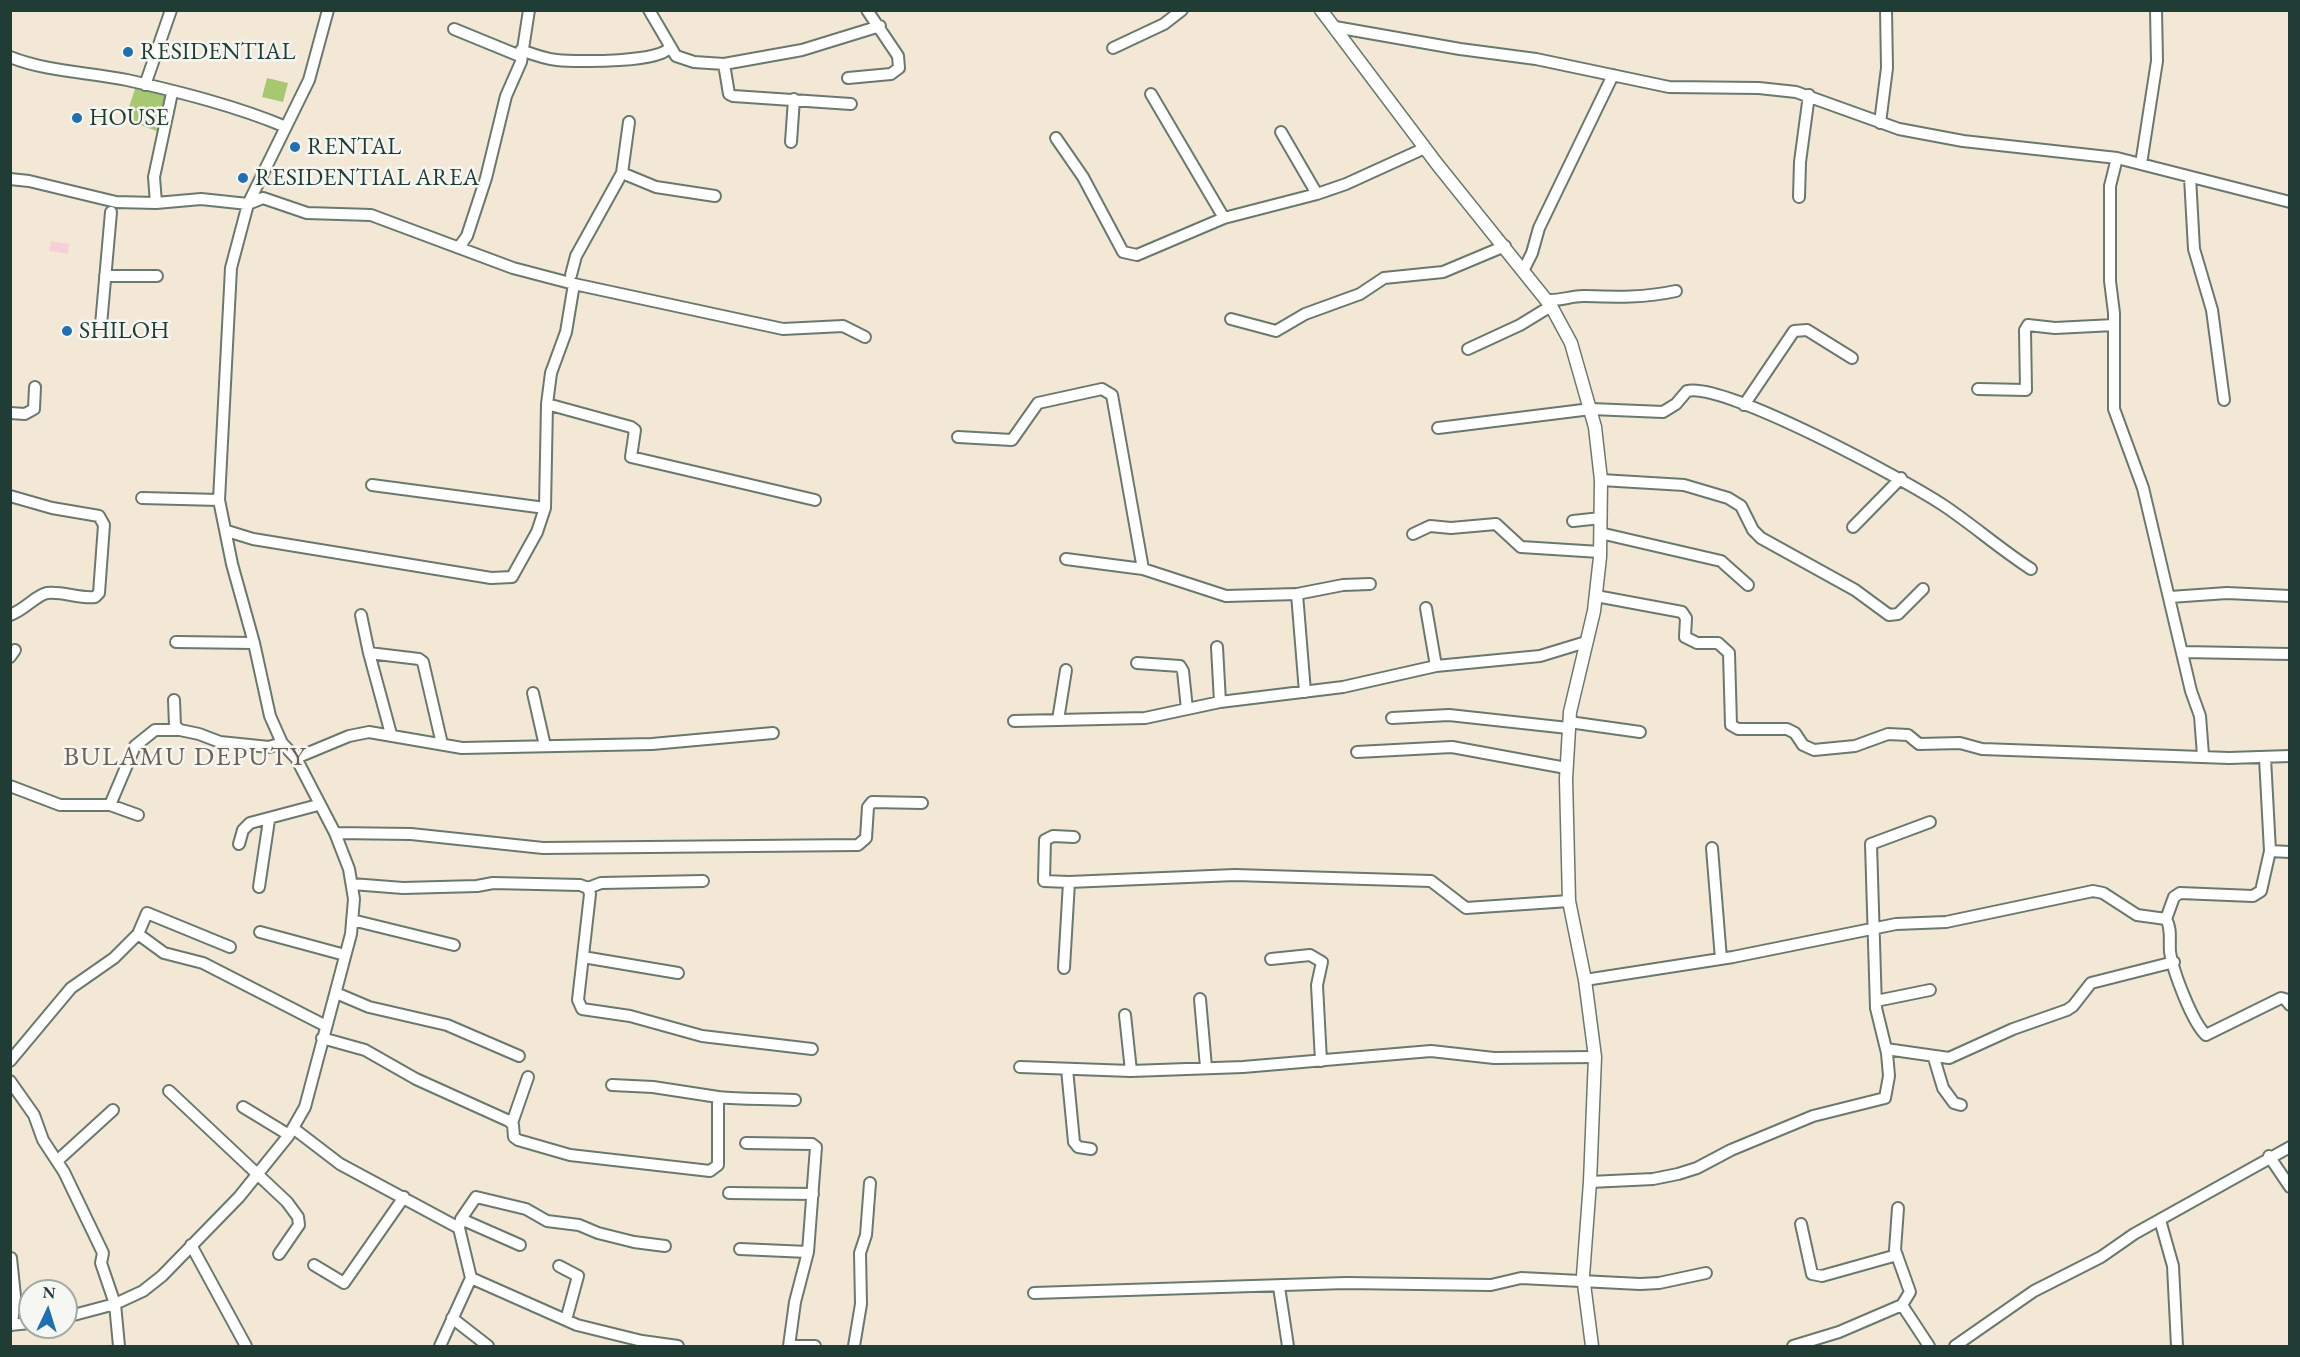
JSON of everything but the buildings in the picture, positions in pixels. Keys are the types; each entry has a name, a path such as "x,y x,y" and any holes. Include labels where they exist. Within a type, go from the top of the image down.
{"street":[{"path":"145,85 171,10"},
{"path":"78,1314 115,1304 143,1291 162,1276 240,1197 291,1131 305,1107 336,993 352,920 352,884 335,833 318,805 296,758 282,743 270,716 254,643 232,564 219,500 231,268 248,204 309,80 328,10"},
{"path":"459,247 466,236 486,178 506,96 520,62 529,10"},
{"path":"649,10 676,56 694,62 724,64 801,50 880,26"},
{"path":"848,78 891,74 899,68 898,56 880,26 867,10"},
{"path":"1113,48 1164,24 1182,10"},
{"path":"1321,10 1425,148 1549,303 1571,343 1591,409 1601,480 1600,552 1596,596 1568,725 1566,768 1569,901 1586,980 1595,1057 1583,1281 1592,1347"},
{"path":"1880,123 1887,75 1886,10"},
{"path":"2141,164 2157,61 2156,10"},
{"path":"1335,27 1460,49 1536,59 1668,87 1776,89 1809,95 1880,123 1963,141 2117,158 2289,202"},
{"path":"454,29 520,53 556,60 622,61 660,54 670,46"},
{"path":"10,57 56,70 84,72 145,85 262,117 286,127"},
{"path":"724,64 729,94 851,104"},
{"path":"1523,271 1532,253 1541,223 1613,75"},
{"path":"156,203 154,177 172,93"},
{"path":"1151,94 1224,218"},
{"path":"1799,197 1800,162 1809,95"},
{"path":"791,142 794,99"},
{"path":"227,531 253,539 504,580 512,578 537,532 545,508 547,404 554,361 566,332 576,256 622,173 629,122"},
{"path":"1281,132 1317,194"},
{"path":"1056,138 1083,177 1123,252 1137,255 1224,218 1317,194 1425,148"},
{"path":"2117,158 2110,186 2114,409 2144,488 2191,691 2200,716 2204,755"},
{"path":"622,173 656,187 715,196"},
{"path":"2190,177 2194,249 2212,310 2224,400"},
{"path":"10,179 29,181 116,202 156,203 201,199 248,204 263,198 307,213 371,216 513,268 783,329 843,326 866,337"},
{"path":"101,325 111,212"},
{"path":"1230,319 1276,331 1305,314 1360,294 1384,278 1443,272 1505,246"},
{"path":"105,276 157,276"},
{"path":"1468,350 1520,325 1549,303 1563,302 1580,296 1648,297 1676,291"},
{"path":"1978,389 2026,390 2025,330 2028,325 2055,328 2114,325"},
{"path":"1744,405 1794,332 1807,330 1852,358"},
{"path":"10,413 25,414 34,409 35,387"},
{"path":"958,437 1012,440 1038,403 1102,389 1112,394 1139,560 1143,569"},
{"path":"1438,428 1591,409 1663,412 1671,409 1684,393 1692,390 1705,390 1787,422 1901,478 2031,569"},
{"path":"547,404 631,427 635,430 631,457 814,500"},
{"path":"1853,527 1901,478"},
{"path":"1601,480 1684,485 1728,498 1741,506 1753,530 1761,538 1855,590 1889,615 1898,614 1923,589"},
{"path":"372,485 545,508"},
{"path":"10,496 52,508 99,516 104,525 99,592 95,597 49,593 33,601 24,610 10,615"},
{"path":"142,498 219,500"},
{"path":"1573,521 1601,518"},
{"path":"1413,534 1430,526 1451,528 1491,524 1500,525 1510,540 1521,547 1600,552"},
{"path":"1600,534 1721,561 1748,585"},
{"path":"1066,558 1143,569 1226,596 1297,594 1343,585 1370,584"},
{"path":"2170,597 2227,593 2289,596"},
{"path":"1297,594 1305,692"},
{"path":"1596,596 1682,612 1686,618 1685,637 1696,643 1718,642 1729,653 1731,725 1738,729 1787,729 1795,733 1803,746 1810,750 1855,746 1888,734 1908,735 1919,744 1960,743 1982,748 2265,758 2289,756"},
{"path":"1426,608 1436,666"},
{"path":"361,615 391,734"},
{"path":"176,642 254,643"},
{"path":"1014,721 1145,718 1220,702 1352,685 1436,666 1532,657 1587,642"},
{"path":"1217,647 1220,702"},
{"path":"2183,651 2289,654"},
{"path":"369,653 419,659 423,662 442,744"},
{"path":"1137,663 1180,666 1184,671 1188,709"},
{"path":"1058,720 1066,670"},
{"path":"533,693 545,746"},
{"path":"174,700 175,726 180,730"},
{"path":"1392,718 1449,715 1640,732"},
{"path":"110,805 135,746 155,730 180,730 220,742 269,747 282,743"},
{"path":"296,758 358,734 379,732 462,748 652,744 773,733"},
{"path":"1357,752 1452,747 1566,768"},
{"path":"2166,919 2174,897 2180,893 2257,895 2264,881 2270,851 2265,758"},
{"path":"10,786 60,805 110,805 138,815"},
{"path":"335,833 411,834 543,848 858,844 866,838 867,807 872,802 922,803"},
{"path":"239,844 245,826 318,805"},
{"path":"259,887 269,820"},
{"path":"1590,1182 1653,1179 1678,1174 1697,1168 1731,1150 1814,1116 1881,1101 1887,1095 1886,1049 1876,1001 1871,844 1930,822"},
{"path":"1074,837 1053,836 1045,840 1044,881 1235,875 1431,881 1466,908 1569,901"},
{"path":"1712,848 1721,959"},
{"path":"2270,851 2289,852"},
{"path":"352,884 421,888 499,883 580,885 588,888 601,883 703,881"},
{"path":"1064,968 1069,882"},
{"path":"588,888 590,894 578,1005 582,1009 630,1016 702,1036 812,1049"},
{"path":"1586,980 1721,959 1896,924 1946,922 2093,891 2103,893 2137,915 2166,919 2170,925 2170,954 2184,996 2206,1035 2287,999"},
{"path":"10,1061 71,988 114,958 138,934 145,914 149,913 230,947"},
{"path":"352,920 454,945"},
{"path":"261,932 345,955"},
{"path":"138,934 164,953 203,963 326,1026"},
{"path":"1272,959 1310,955 1322,962 1317,985 1321,1061"},
{"path":"583,957 678,973"},
{"path":"1886,1049 1934,1058 1949,1058 2013,1029 2067,1010 2073,1006 2091,983 2174,962"},
{"path":"1876,1001 1930,990"},
{"path":"336,993 369,1007 447,1025 519,1056"},
{"path":"1200,999 1206,1067"},
{"path":"1125,1015 1131,1071"},
{"path":"322,1038 373,1054 416,1079 512,1123"},
{"path":"1020,1067 1131,1071 1243,1067 1431,1051 1494,1058 1595,1057"},
{"path":"1934,1058 1944,1088 1954,1103 1961,1105"},
{"path":"1067,1069 1074,1142 1078,1147 1091,1149"},
{"path":"528,1077 512,1123 514,1137 561,1152 710,1171 718,1165 718,1097"},
{"path":"10,1081 34,1115 43,1140 57,1161 103,1254 101,1263 115,1304 119,1347"},
{"path":"612,1085 653,1087 754,1101 772,1098 795,1100"},
{"path":"169,1091 287,1202 298,1217 299,1225 279,1254"},
{"path":"243,1107 291,1131 340,1164 404,1197 460,1224 520,1245"},
{"path":"57,1161 113,1110"},
{"path":"746,1143 812,1144 816,1147 808,1252 795,1302 792,1346 815,1347"},
{"path":"1955,1347 2034,1291 2101,1257 2134,1234 2289,1147"},
{"path":"2270,1156 2289,1187"},
{"path":"854,1347 861,1304 860,1253 866,1235 870,1182"},
{"path":"729,1193 813,1194"},
{"path":"314,1265 344,1283 404,1197"},
{"path":"440,1347 471,1278 460,1224 472,1198 480,1197 526,1209 547,1221 579,1225 598,1233 634,1242 665,1246"},
{"path":"1793,1347 1839,1332 1902,1305 1910,1292 1897,1255 1895,1241 1898,1208"},
{"path":"2160,1220 2173,1266 2176,1347"},
{"path":"1801,1224 1812,1274 1822,1276 1897,1255"},
{"path":"191,1245 246,1347"},
{"path":"740,1249 808,1252"},
{"path":"11,1258 15,1296 11,1325"},
{"path":"559,1266 578,1276 566,1320"},
{"path":"1034,1293 1358,1283 1491,1285 1521,1278 1659,1283 1706,1273"},
{"path":"471,1278 522,1303 566,1320 640,1344 678,1347"},
{"path":"1279,1287 1288,1347"},
{"path":"1902,1305 1929,1347"},
{"path":"452,1318 488,1347"}],"shaded area":[{"path":"51,241 69,244 68,254 49,251"}],"green space":[{"path":"267,78 288,83 283,102 262,97"},
{"path":"136,86 168,97 159,132 125,119"}],"place":[{"name":"RESIDENTIAL","path":"128,52"},
{"name":"HOUSE","path":"77,118"},
{"name":"RENTAL","path":"295,147"},
{"name":"RESIDENTIAL AREA","path":"243,178"},
{"name":"SHILOH","path":"67,331"}],"district":[{"name":"BULAMU DEPUTY","path":"185,758"}]}
